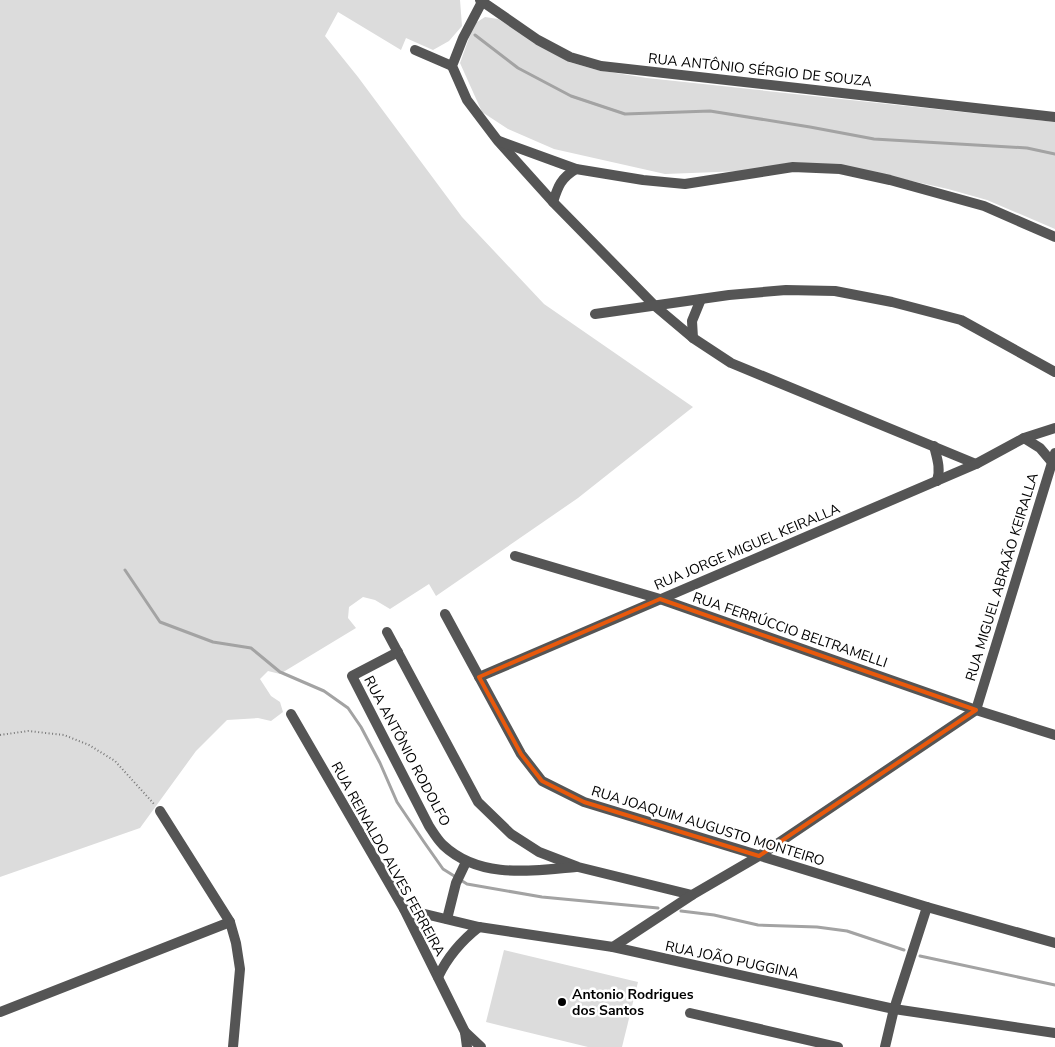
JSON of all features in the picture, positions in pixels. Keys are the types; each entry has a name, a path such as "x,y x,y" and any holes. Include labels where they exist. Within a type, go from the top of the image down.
{"street":[{"path":"481,0 452,66 466,100 498,141 553,202 655,306 693,338 731,363 976,464"},
{"name":"RUA ANTÔNIO SÉRGIO DE SOUZA","path":"481,0 538,40 570,57 601,66 1055,116"},
{"path":"415,50 452,66"},
{"path":"498,141 576,169 644,180 685,184 793,167 840,169 890,180 984,206 1055,237"},
{"path":"553,202 558,187 565,176 576,169"},
{"path":"595,314 701,299 786,290 835,291 892,302 961,320 1055,372"},
{"path":"693,338 692,321 701,299"},
{"name":"RUA JORGE MIGUEL KEIRALLA","path":"479,677 976,464 1024,438 1055,428"},
{"path":"1024,438 1053,457"},
{"path":"934,446 939,474 936,481"},
{"name":"RUA MIGUEL ABRAÃO KEIRALLA","path":"976,710 1053,457"},
{"name":"RUA FERRÚCCIO BELTRAMELLI","path":"515,556 660,599 976,710 1055,735"},
{"name":"RUA JOAQUIM AUGUSTO MONTEIRO","path":"445,614 521,754 542,780 584,802 927,907 1055,943"},
{"path":"388,632 478,802 511,834 539,852 578,867 692,895"},
{"name":"RUA ANTÔNIO RODOLFO","path":"398,652 352,676 429,826 442,844 466,862 483,867 520,872 578,867"},
{"path":"612,947 692,895 759,856 976,710"},
{"name":"RUA REINALDO ALVES FERREIRA","path":"291,714 404,909 465,1032 467,1047"},
{"path":"160,811 230,922 240,969 233,1047"},
{"path":"447,919 456,883 466,862"},
{"path":"885,1047 894,1009 927,907"},
{"name":"RUA JOÃO PUGGINA","path":"404,909 479,927 612,947 894,1009 1055,1034"},
{"path":"0,1012 230,922"},
{"path":"438,976 447,959 459,944 479,927"},
{"path":"690,1013 838,1047"},
{"path":"465,1032 481,1047"}],"path":[{"path":"0,735 28,731 64,735 89,745 115,761 160,811"}],"highlighted area":[{"path":"660,599 976,710 759,856 584,802 542,781 521,754 479,677"}],"shaded area":[{"path":"0,0 460,0 462,26 449,41 433,50 406,38 401,50 338,12 325,36 358,77 462,217 544,304 693,407 578,498 436,596 429,584 390,609 375,600 363,597 349,607 348,618 356,628 280,674 268,671 260,679 271,696 280,702 283,712 271,721 258,718 227,720 196,751 140,828 0,877"},
{"path":"485,17 498,19 569,62 597,70 647,78 1055,122 1055,229 987,200 948,189 862,170 794,162 744,171 665,174 554,149 508,129 482,112 460,63 474,24"},
{"name":"Antonio Rodrigues dos Santos","path":"504,950 638,982 622,1047 588,1047 486,1022"}],"waterway":[{"path":"475,35 518,68 571,96 625,114 710,111 874,139 1027,148 1055,154"},
{"path":"125,570 160,622 213,642 251,648 280,672 324,691 348,708 361,727 380,763 397,802 443,869 467,884 542,897 658,908"},
{"path":"681,911 714,915 758,925 817,927 847,931 904,950"},
{"path":"920,956 1055,985"}],"place":[{"name":"Antonio Rodrigues dos Santos","path":"562,1002"}]}
